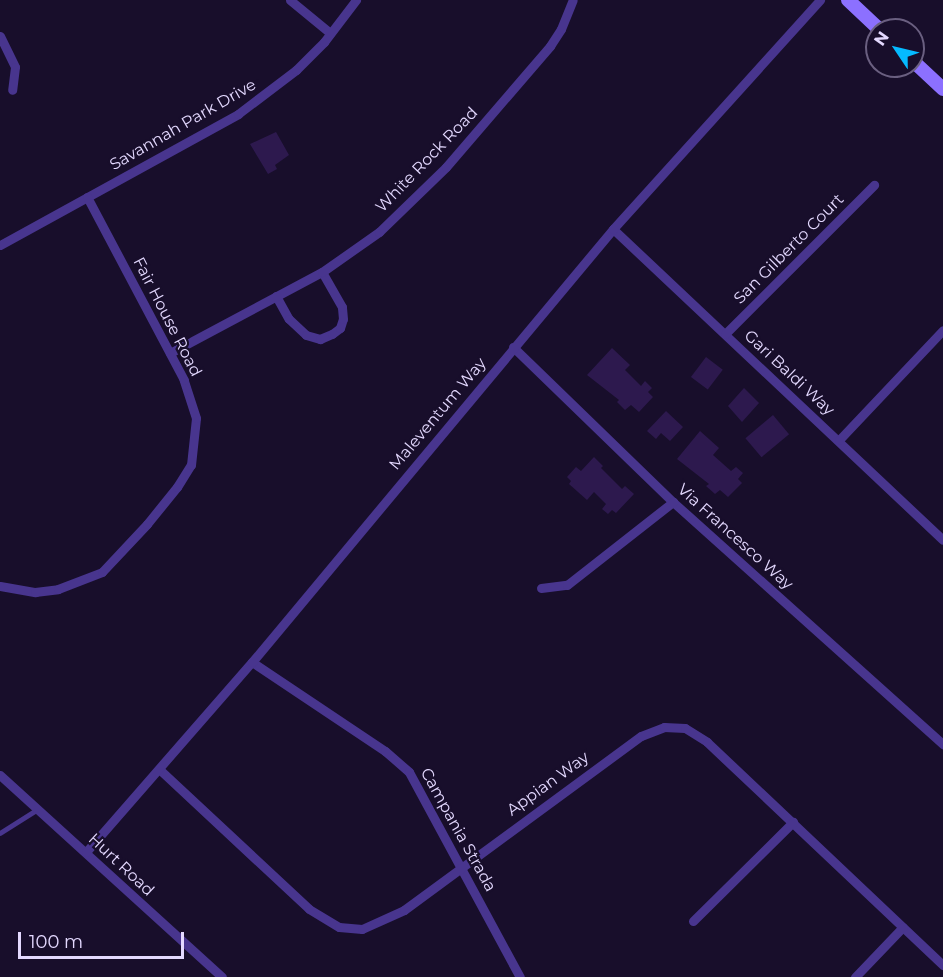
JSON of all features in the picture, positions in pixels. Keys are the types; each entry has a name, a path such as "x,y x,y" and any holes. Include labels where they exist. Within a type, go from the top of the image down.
{"main road":[{"path":"848,0 867,18"},
{"path":"925,72 943,89"}],"street":[{"path":"290,0 330,33"},
{"name":"Savannah Park Drive","path":"0,245 238,114 296,70 356,0"},
{"name":"White Rock Road","path":"170,352 322,272 378,232 446,167 550,46 573,0"},
{"name":"Maleventum Way","path":"86,852 252,662 612,229 820,0"},
{"path":"0,36 15,67 12,90"},
{"name":"San Gilberto Court","path":"725,334 874,185"},
{"name":"Fair House Road","path":"0,586 35,592 58,589 102,572 147,524 177,487 190,465 196,418 184,380 87,197"},
{"name":"Gari Baldi Way","path":"612,229 943,540"},
{"path":"276,297 293,323 306,335 320,339 332,334 340,328 343,319 342,307 322,272"},
{"path":"839,440 943,330"},
{"name":"Via Francesco Way","path":"513,347 673,502 943,744"},
{"path":"541,588 567,585 673,502"},
{"name":"Campania Strada","path":"252,662 402,764 415,780 519,977"},
{"name":"Appian Way","path":"159,769 309,909 339,927 362,929 404,910 461,865 641,736 664,727 685,728 707,742 943,964"},
{"name":"Hurt Road","path":"0,775 222,977"},
{"path":"693,921 793,822"},
{"path":"855,977 903,927"}],"lane":[{"path":"0,833 38,808"}],"building":[{"path":"276,132 289,155 275,165 277,169 268,174 250,144"},
{"path":"612,348 630,365 625,370 641,386 645,381 652,388 648,392 653,397 639,412 631,405 625,410 617,402 619,400 587,375"},
{"path":"706,357 723,370 708,390 691,377"},
{"path":"744,388 759,403 742,422 728,406"},
{"path":"666,411 683,427 670,441 661,433 656,439 647,431"},
{"path":"773,415 789,434 761,457 745,438"},
{"path":"700,431 719,448 713,455 731,471 736,467 743,473 738,479 742,483 728,497 720,490 715,494 706,486 709,484 677,459"},
{"path":"594,457 603,466 601,468 622,489 625,486 634,494 616,513 612,510 608,514 602,509 606,504 594,492 587,500 569,484 571,481 567,477 576,467 581,471"}]}
